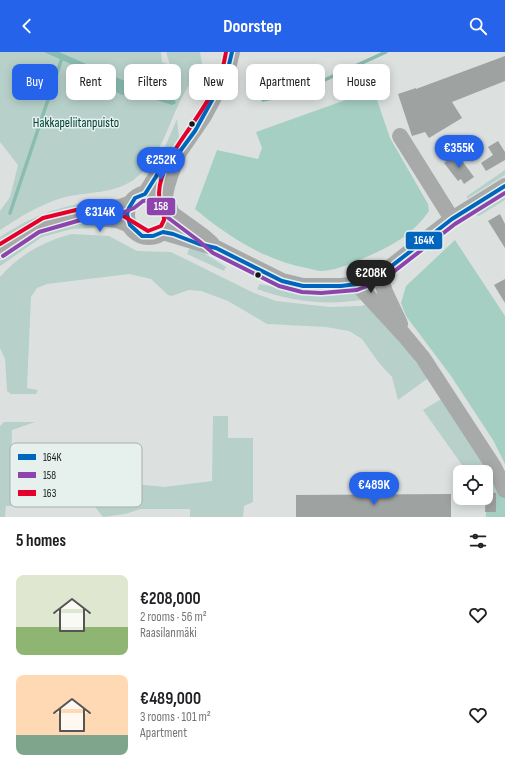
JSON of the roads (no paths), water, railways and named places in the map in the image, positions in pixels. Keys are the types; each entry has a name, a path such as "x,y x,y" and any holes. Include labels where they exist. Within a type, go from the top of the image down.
{"street":[{"path":"146,194 162,167 178,154 195,131 218,92 229,68 232,52"},
{"path":"400,136 452,219"},
{"path":"163,232 169,223 167,185 178,154"},
{"path":"78,216 99,220 117,220 130,225 137,233 148,237 163,232 216,248 269,275 303,286 327,287 357,284 380,276 452,219 505,186"},
{"path":"130,225 128,214 131,203 135,198 146,194 156,194 216,248"},
{"path":"0,251 36,227 64,218 78,216 97,209 120,207 131,203"},
{"path":"380,276 385,292 404,335"},
{"path":"357,284 423,358 494,467 505,490"}],"waterway":[{"path":"325,80 386,52"},
{"path":"10,213 62,58"}],"park label":[{"name":"Hakkapeliitanpuisto","path":"76,123"}]}
